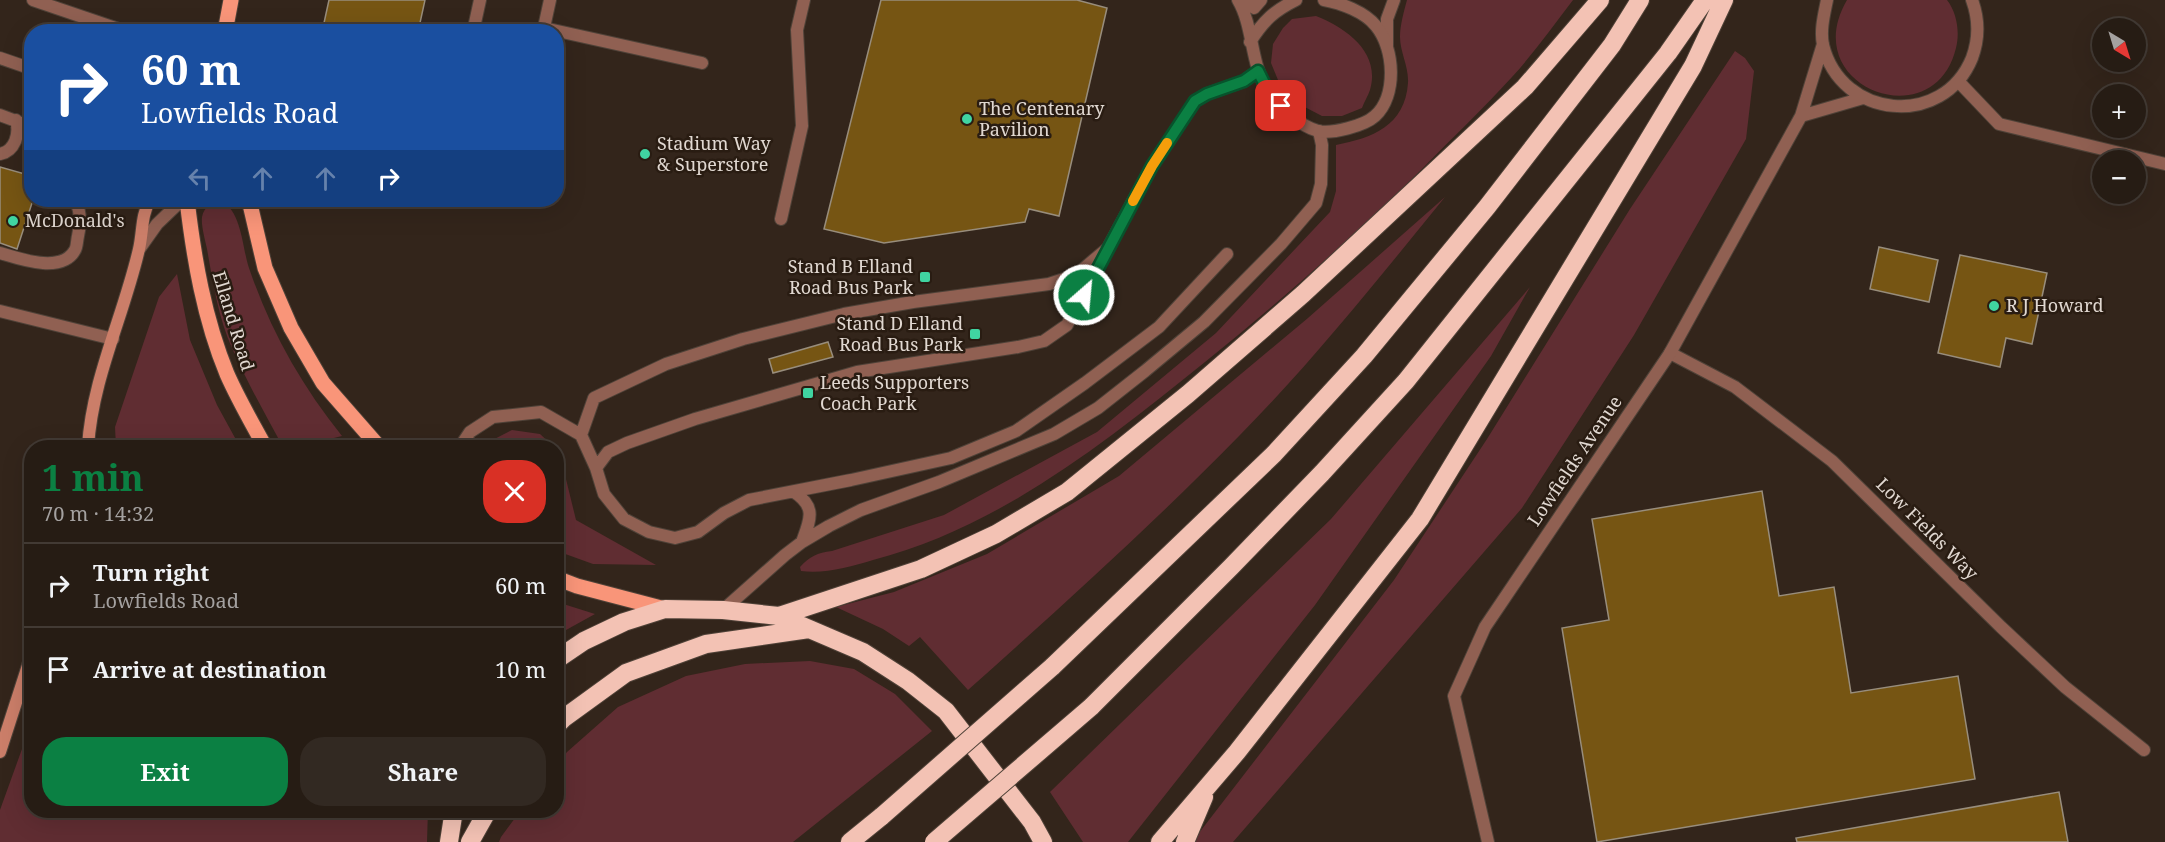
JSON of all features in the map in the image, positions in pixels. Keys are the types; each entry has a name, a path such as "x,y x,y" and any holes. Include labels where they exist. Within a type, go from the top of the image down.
{"highway":[{"path":"779,616 921,569 996,534 1067,492 1188,394 1303,294 1525,87 1600,0"},
{"path":"850,842 1052,667 1274,454 1364,356 1487,207 1612,45 1640,0"},
{"path":"934,842 1090,707 1322,473 1406,381 1668,53 1705,0"},
{"path":"1160,842 1243,744 1420,519 1693,66 1724,0"},
{"path":"564,655 584,641 624,622 665,609 723,610 779,616 862,652 908,681 946,711 1032,822 1043,842"},
{"path":"564,718 626,673 706,644 809,629"},
{"path":"1185,842 1211,782"},
{"path":"448,842 452,818"},
{"path":"470,842 484,818"}],"main road":[{"path":"226,24 231,0"},
{"name":"Elland Road","path":"188,207 199,283 210,323 227,373 261,440"},
{"path":"251,207 265,268 291,328 323,382 373,440"},
{"path":"564,581 665,609"}],"street":[{"path":"33,0 104,24"},
{"path":"475,24 480,0"},
{"path":"544,24 550,0"},
{"path":"781,219 802,126 797,30 804,0"},
{"path":"1238,0 1244,10 1258,71 1268,91 1299,121 1319,131 1353,128 1375,116 1388,95 1391,67 1387,47 1387,19 1394,0"},
{"path":"1248,0 1254,8 1261,0"},
{"path":"1251,42 1262,23 1278,9 1296,0"},
{"path":"1324,0 1338,3 1364,16 1377,27 1387,47"},
{"path":"1827,0 1822,21 1823,44 1831,66 1844,85 1863,98 1887,107 1913,106 1938,98 1958,81 1967,69 1976,47 1978,24 1972,0"},
{"path":"564,34 702,63"},
{"name":"Lowfields Avenue","path":"1488,842 1454,696 1485,627 1670,353 1801,117 1823,44"},
{"path":"0,58 24,66"},
{"path":"596,468 608,452 627,443 695,419 856,372 1044,341 1067,325 1152,166 1195,101 1207,94 1244,81 1258,71"},
{"path":"1958,81 1999,124 2165,164"},
{"path":"1801,117 1863,98"},
{"path":"0,115 24,124"},
{"path":"0,154 8,152 13,146 18,130 16,120"},
{"path":"723,610 802,542 861,510 939,482 1054,434 1098,408 1145,371 1204,322 1281,244 1316,202 1321,183 1322,145 1319,131"},
{"path":"0,253 45,264 64,261 75,251 80,230 79,207"},
{"path":"88,440 89,427 140,248 145,207"},
{"path":"140,248 157,224 175,207"},
{"path":"581,435 594,398 666,364 743,339 844,314 1062,281 1076,275 1108,248"},
{"path":"465,440 470,432 493,417 541,412 581,435 596,468 604,494 624,519 649,532 675,538 698,532 724,513 749,500 951,458 1016,431 1159,327 1227,254"},
{"path":"0,311 113,339"},
{"name":"Low Fields Way","path":"1670,353 1735,387 1832,461 2065,687 2144,750"},
{"path":"794,492 803,498 809,507 810,520 802,542"},
{"path":"0,752 24,677"}],"shaded area":[{"path":"1407,0 1573,0 1512,77 1343,244 1205,362 1089,452 1049,479 964,527 920,545 855,565 828,571 801,571 800,567 804,563 818,554 944,515 1097,432 1216,333 1330,212 1336,191 1336,145 1374,134 1393,120 1401,110 1406,98 1408,83 1400,37"},
{"path":"1847,0 1947,0 1957,23 1958,36 1956,48 1943,76 1923,91 1898,96 1874,91 1853,77 1839,57 1836,31"},
{"path":"1316,16 1339,27 1358,43 1366,53 1370,64 1372,76 1370,90 1362,108 1342,116 1322,116 1297,103 1278,80 1271,63 1273,44 1283,28 1292,19"},
{"path":"1735,51 1745,58 1754,71 1746,139 1634,335 1522,508 1233,842 1192,842 1394,580 1487,439 1630,209"},
{"path":"1445,197 1320,348 1240,435 1140,533 968,690 920,637 909,646 883,629 836,607 894,592 987,554 1119,476 1308,318"},
{"path":"207,207 230,207 234,214 257,291 277,335 300,377 342,436 326,440 279,440 250,386 223,324 203,228 202,217"},
{"path":"177,274 190,340 217,405 236,440 116,440 115,427 159,297"},
{"path":"1530,287 1491,356 1315,605 1128,842 1083,842 1050,792 1331,519"},
{"path":"512,430 540,434 546,440 493,440"},
{"path":"564,471 576,520 656,565 593,564 564,554"},
{"path":"564,604 595,614 564,631"},
{"path":"810,661 854,669 895,694 932,731 793,842 499,842 515,818 564,818 564,756 618,707 686,676 745,664"},
{"path":"24,743 24,818 428,818 427,842 0,842 0,810"}],"building":[{"path":"329,0 425,0 420,24 324,24"},
{"name":"The Centenary Pavilion","path":"881,0 1077,0 1107,8 1059,216 1029,209 1025,222 884,243 824,229"},
{"name":"McDonald's","path":"0,167 24,174 24,207 31,207 17,249 0,243"},
{"path":"1879,247 1938,260 1929,302 1870,289"},
{"name":"R J Howard","path":"1960,255 2047,273 2032,344 2006,338 2000,367 1938,353"},
{"path":"828,342 833,357 773,373 769,359"},
{"path":"1762,491 1779,596 1834,587 1851,693 1958,676 1975,779 1597,842 1562,628 1609,620 1592,519"},
{"path":"2059,792 2068,842 1797,842 1796,838"}],"slow traffic":[{"path":"1133,201 1167,143"}],"place":[{"name":"The Centenary Pavilion","path":"967,119"},
{"name":"Stadium Way & Superstore","path":"645,154"},
{"name":"McDonald's","path":"13,221"},
{"name":"Stand B Elland Road Bus Park","path":"925,277"},
{"name":"R J Howard","path":"1994,306"},
{"name":"Stand D Elland Road Bus Park","path":"975,334"},
{"name":"Leeds Supporters Coach Park","path":"808,393"}],"route":[{"path":"1084,295 1152,166 1195,101 1207,94 1244,81 1258,71 1268,91 1281,106"}]}
